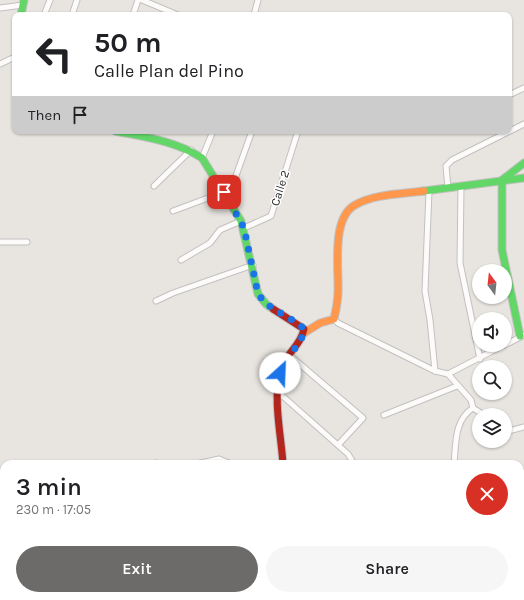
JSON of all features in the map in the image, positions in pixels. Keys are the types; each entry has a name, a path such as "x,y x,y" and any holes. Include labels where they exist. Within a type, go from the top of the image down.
{"street":[{"path":"45,12 50,0"},
{"path":"73,12 78,0"},
{"path":"134,12 138,0"},
{"path":"142,0 171,12"},
{"path":"255,12 258,0"},
{"path":"0,8 23,2 21,12"},
{"path":"0,64 12,58"},
{"path":"512,94 524,88"},
{"path":"512,130 524,124"},
{"path":"127,134 191,150 202,158 243,225 255,287 262,300 302,326 304,333"},
{"path":"202,158 212,134"},
{"path":"226,195 251,134"},
{"name":"Calle 2","path":"181,260 210,243 220,230 243,225 271,216 297,134"},
{"path":"448,188 446,166 452,160 504,134"},
{"path":"154,186 191,150"},
{"path":"502,180 524,163"},
{"path":"334,319 338,309 338,248 341,221 348,209 360,202 375,199 430,190 524,178"},
{"path":"502,180 502,250 522,336 512,341"},
{"path":"461,186 460,262 480,359"},
{"path":"430,190 424,291 430,320 435,371"},
{"path":"173,210 226,195"},
{"path":"0,242 27,242"},
{"path":"156,302 173,293 252,266"},
{"path":"334,319 338,323 388,349 435,371 448,374 492,352"},
{"path":"283,460 278,392 281,368 288,354 302,338 304,333 320,323 334,319"},
{"path":"288,354 363,418 338,445"},
{"path":"448,374 457,386 471,400 473,408"},
{"path":"384,415 457,386"},
{"path":"278,392 348,454 352,460"},
{"path":"454,460 457,433 460,422 465,414 472,409"},
{"path":"512,430 524,427"}],"traffic: fast":[{"path":"22,12 24,0"},
{"path":"130,134 182,147 202,158 241,221 258,294 266,304 273,309"},
{"path":"520,336 502,250 502,180 524,163"},
{"path":"424,191 524,178"}],"traffic: slow":[{"path":"304,333 320,323 334,319 338,295 337,258 339,232 342,221 347,212 355,205 363,201 388,195 424,191"}],"traffic: jam":[{"path":"273,309 304,329 300,340 282,365 278,382 277,406 283,460"}],"route":[{"path":"224,192 244,228 255,287 258,294 266,304 284,314 304,329 302,338 288,354 280,373"}]}
